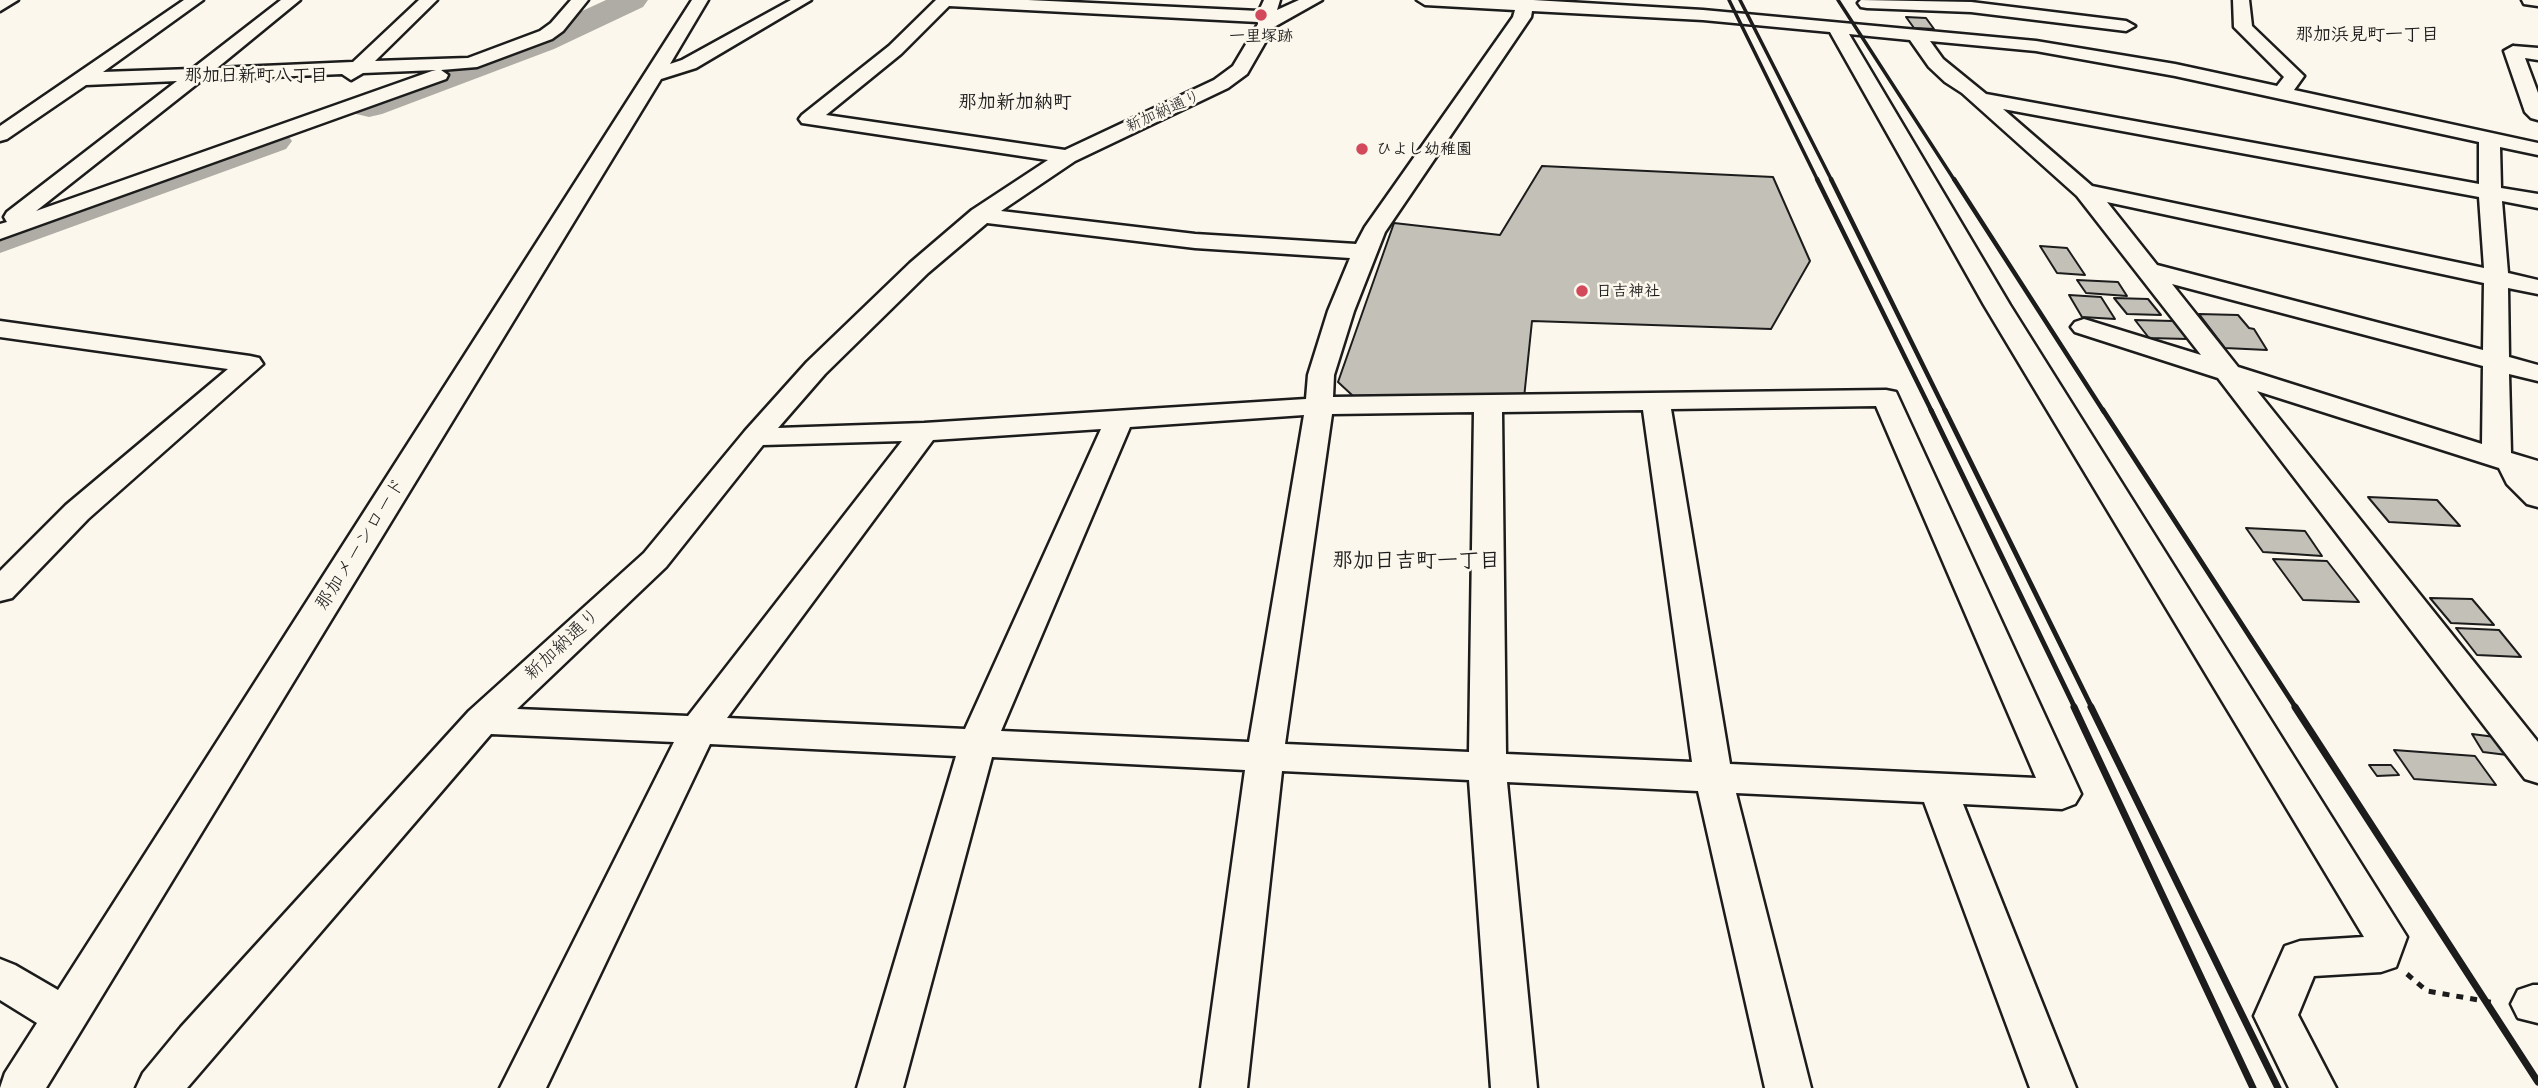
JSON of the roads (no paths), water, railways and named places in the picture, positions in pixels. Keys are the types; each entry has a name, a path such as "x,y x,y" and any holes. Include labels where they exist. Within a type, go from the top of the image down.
{"street":[{"path":"0,6 10,0"},
{"path":"0,135 195,0"},
{"path":"0,230 292,0"},
{"path":"295,126 429,0"},
{"path":"0,252 466,72 546,35 557,27 580,0"},
{"name":"那加メーンロード","path":"21,1088 700,0"},
{"path":"653,75 689,64 803,0"},
{"name":"新加納通り","path":"159,1088 197,1041 482,720 655,560 755,437 816,368 919,268 980,215 1068,157 1221,84 1240,69 1251,55 1272,0"},
{"path":"1068,157 809,119 895,50 945,1 1266,21 1314,0"},
{"path":"1425,0 1525,2 1703,15 2036,46 2109,57 2538,149"},
{"path":"2241,0 2243,27 2294,76 2282,93"},
{"path":"2530,0 2538,1"},
{"path":"1866,1 1971,7 2126,26"},
{"path":"1866,1 1890,32"},
{"path":"1224,1088 1265,756 1320,406 1321,375 1341,311 1373,232 1421,159 1522,17 1525,2"},
{"path":"1836,27 1867,85 1997,305 2386,937 2381,954 2300,959 2276,1016 2313,1088"},
{"path":"1916,35 1936,63 2085,191 2538,769"},
{"path":"2538,54 2513,51 2538,114"},
{"path":"81,79 356,68 466,72"},
{"path":"0,230 295,126 466,72"},
{"path":"1978,98 2538,201"},
{"path":"2489,139 2498,362 2518,478 2538,498"},
{"path":"2085,191 2538,287"},
{"path":"980,215 1195,242 1365,252"},
{"path":"2145,269 2538,373"},
{"path":"2084,327 2515,464"},
{"path":"0,329 250,365 77,512 0,590"},
{"path":"482,720 2062,794 1886,398 1320,406 924,432 755,437"},
{"path":"1656,401 1713,776 1788,1088"},
{"path":"1489,405 1487,766 1514,1088"},
{"path":"880,1088 978,742 1119,420"},
{"path":"523,1088 698,730 924,432"},
{"path":"1937,787 2053,1088"},
{"path":"0,978 64,1016"}],"waterway":[{"path":"369,106 542,42 632,0"},
{"path":"0,240 272,141"}],"railway":[{"path":"1729,0 1818,181"},
{"path":"1740,0 1832,180"},
{"path":"1838,0 1955,181"},
{"path":"1817,179 1932,412"},
{"path":"1954,179 2104,412"},
{"path":"1832,180 1946,412"},
{"path":"1931,410 2075,708"},
{"path":"1945,410 2092,708"},
{"path":"2103,410 2296,708"},
{"path":"2074,707 2253,1088"},
{"path":"2091,707 2278,1088"},
{"path":"2295,707 2538,1082"}],"place":[{"name":"一里塚跡","path":"1261,15"},
{"name":"ひよし幼稚園","path":"1362,149"},
{"name":"日吉神社","path":"1582,291"}],"district":[{"name":"那加浜見町一丁目","path":"2367,34"},
{"name":"那加日新町八丁目","path":"256,75"},
{"name":"那加新加納町","path":"1015,102"},
{"name":"那加日吉町一丁目","path":"1416,561"}]}
